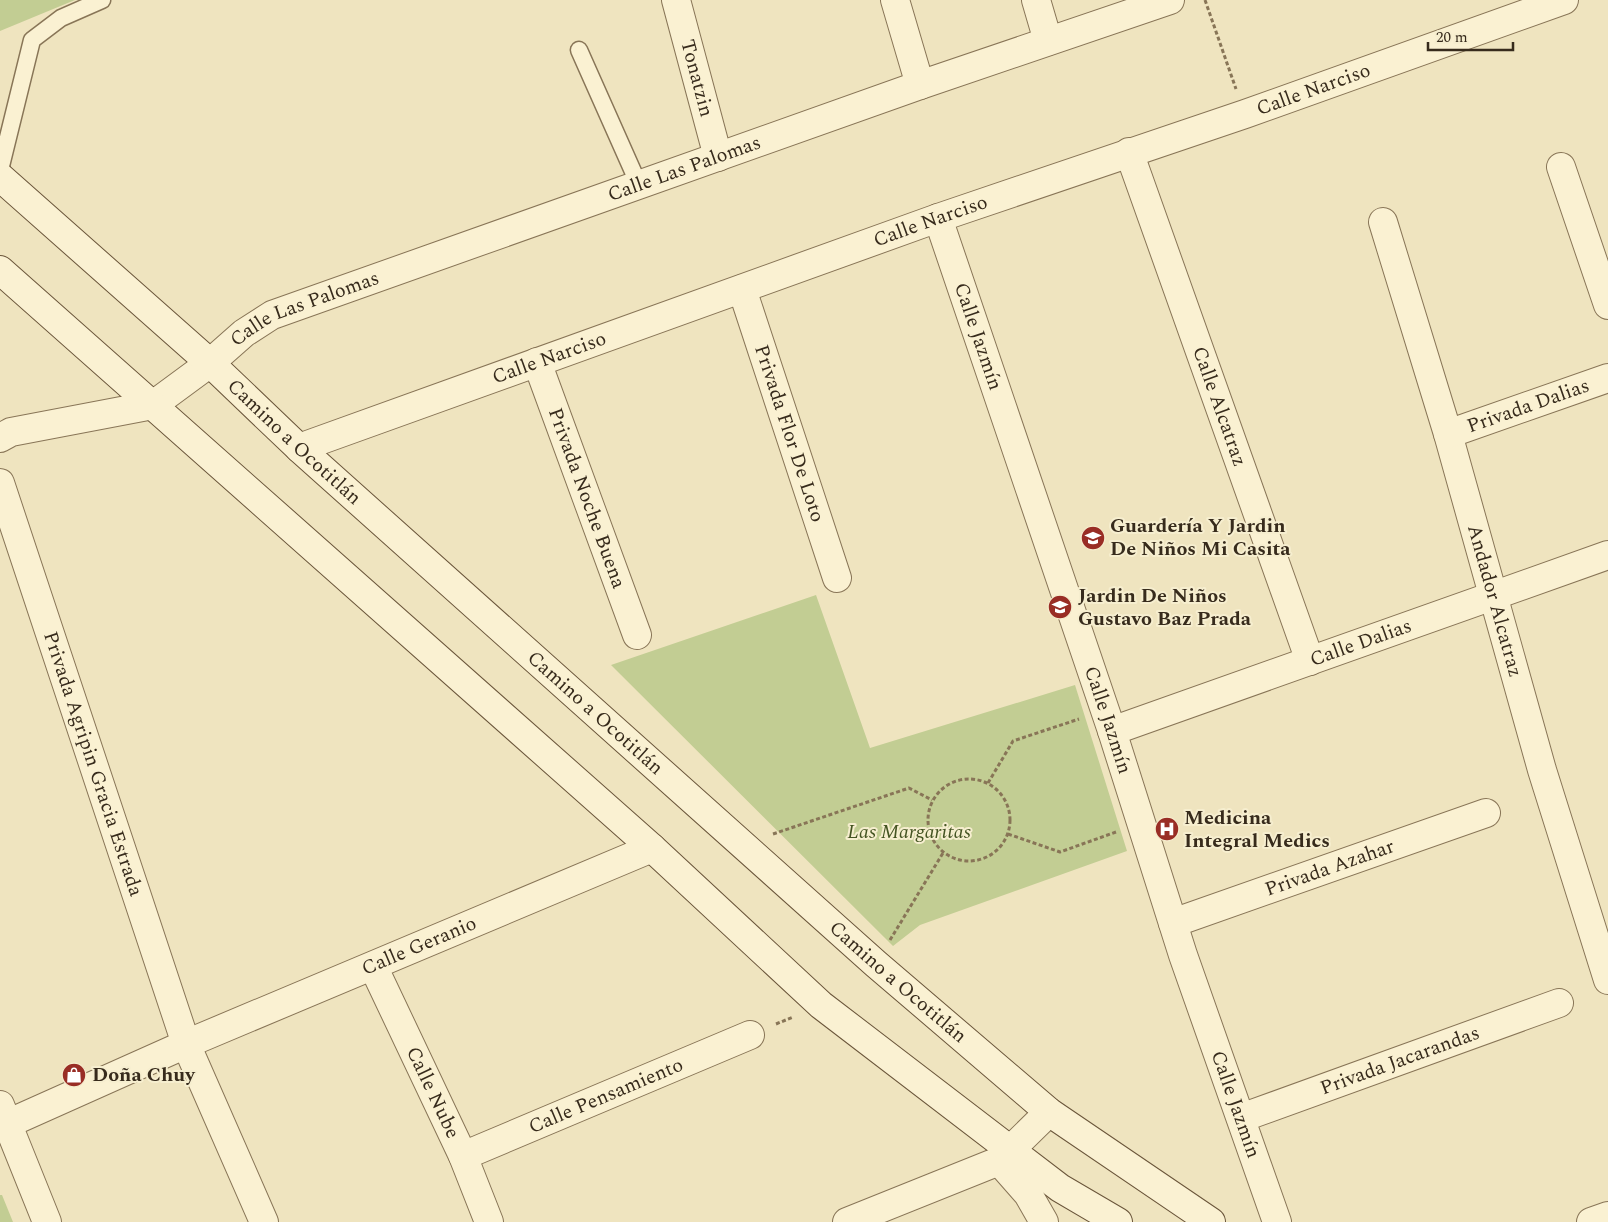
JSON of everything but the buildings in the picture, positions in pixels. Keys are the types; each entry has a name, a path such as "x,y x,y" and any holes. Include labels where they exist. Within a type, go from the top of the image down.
{"street":[{"name":"Tonatzin","path":"676,0 718,156"},
{"path":"895,0 920,85"},
{"path":"1036,0 1048,41"},
{"name":"Calle Las Palomas","path":"153,405 210,363 244,333 272,315 920,85 1170,0"},
{"name":"Calle Narciso","path":"299,448 938,218 1245,114 1564,0"},
{"name":"Calle Alcatraz","path":"1129,152 1310,660"},
{"path":"1561,166 1608,304"},
{"name":"Camino a Ocotitlán","path":"0,177 210,363 299,448 876,964 1049,1112 1211,1222"},
{"name":"Calle Jazmín","path":"938,218 1112,731 1173,922 1276,1222"},
{"name":"Andador Alcatraz","path":"1383,222 1448,434 1542,770 1608,980"},
{"path":"0,270 652,848 821,1005 1006,1155 1118,1222"},
{"name":"Privada Flor De Loto","path":"742,289 837,578"},
{"name":"Privada Noche Buena","path":"537,362 637,635"},
{"name":"Privada Dalias","path":"1448,434 1608,378"},
{"path":"1,437 11,432 153,405"},
{"name":"Privada Agripin Gracia Estrada","path":"0,483 186,1044 264,1222"},
{"name":"Calle Dalias","path":"1112,731 1310,660 1493,598 1608,555"},
{"name":"Privada Azahar","path":"1173,922 1486,813"},
{"name":"Calle Geranio","path":"3,1115 186,1044 652,848"},
{"name":"Calle Nube","path":"372,966 462,1156 490,1222"},
{"name":"Privada Jacarandas","path":"1241,1118 1559,1003"},
{"name":"Calle Pensamiento","path":"462,1156 750,1035"},
{"path":"847,1222 1006,1155 1049,1112"},
{"path":"3,1115 47,1222"},
{"path":"1006,1155 1044,1222"},
{"path":"1591,1222 1608,1216"}],"lane":[{"path":"0,170 32,40 61,18 102,0"},
{"path":"579,50 639,185"}],"path":[{"path":"1205,0 1245,114"},
{"path":"988,783 1013,741 1080,719 1083,727"},
{"path":"972,779 988,783 1000,792 1008,804 1011,819 1008,834 999,848 986,858 969,861 953,858 943,852 930,835 927,819 932,800 941,789 955,781 972,779"},
{"path":"741,844 909,788 932,800"},
{"path":"1008,834 1060,852 1117,832 1114,823"},
{"path":"876,964 943,852"},
{"path":"750,1035 821,1005"}],"green space":[{"path":"0,0 75,0 0,31"},
{"name":"Las Margaritas","path":"816,595 870,748 1075,685 1127,851 920,925 893,946 611,665"},
{"path":"0,1195 2,1195 13,1222 0,1222"}],"place":[{"name":"Guardería Y Jardin De Niños Mi Casita","path":"1093,538"},
{"name":"Jardin De Niños Gustavo Baz Prada","path":"1060,607"},
{"name":"Medicina Integral Medics","path":"1167,829"},
{"name":"Doña Chuy","path":"74,1075"}]}
